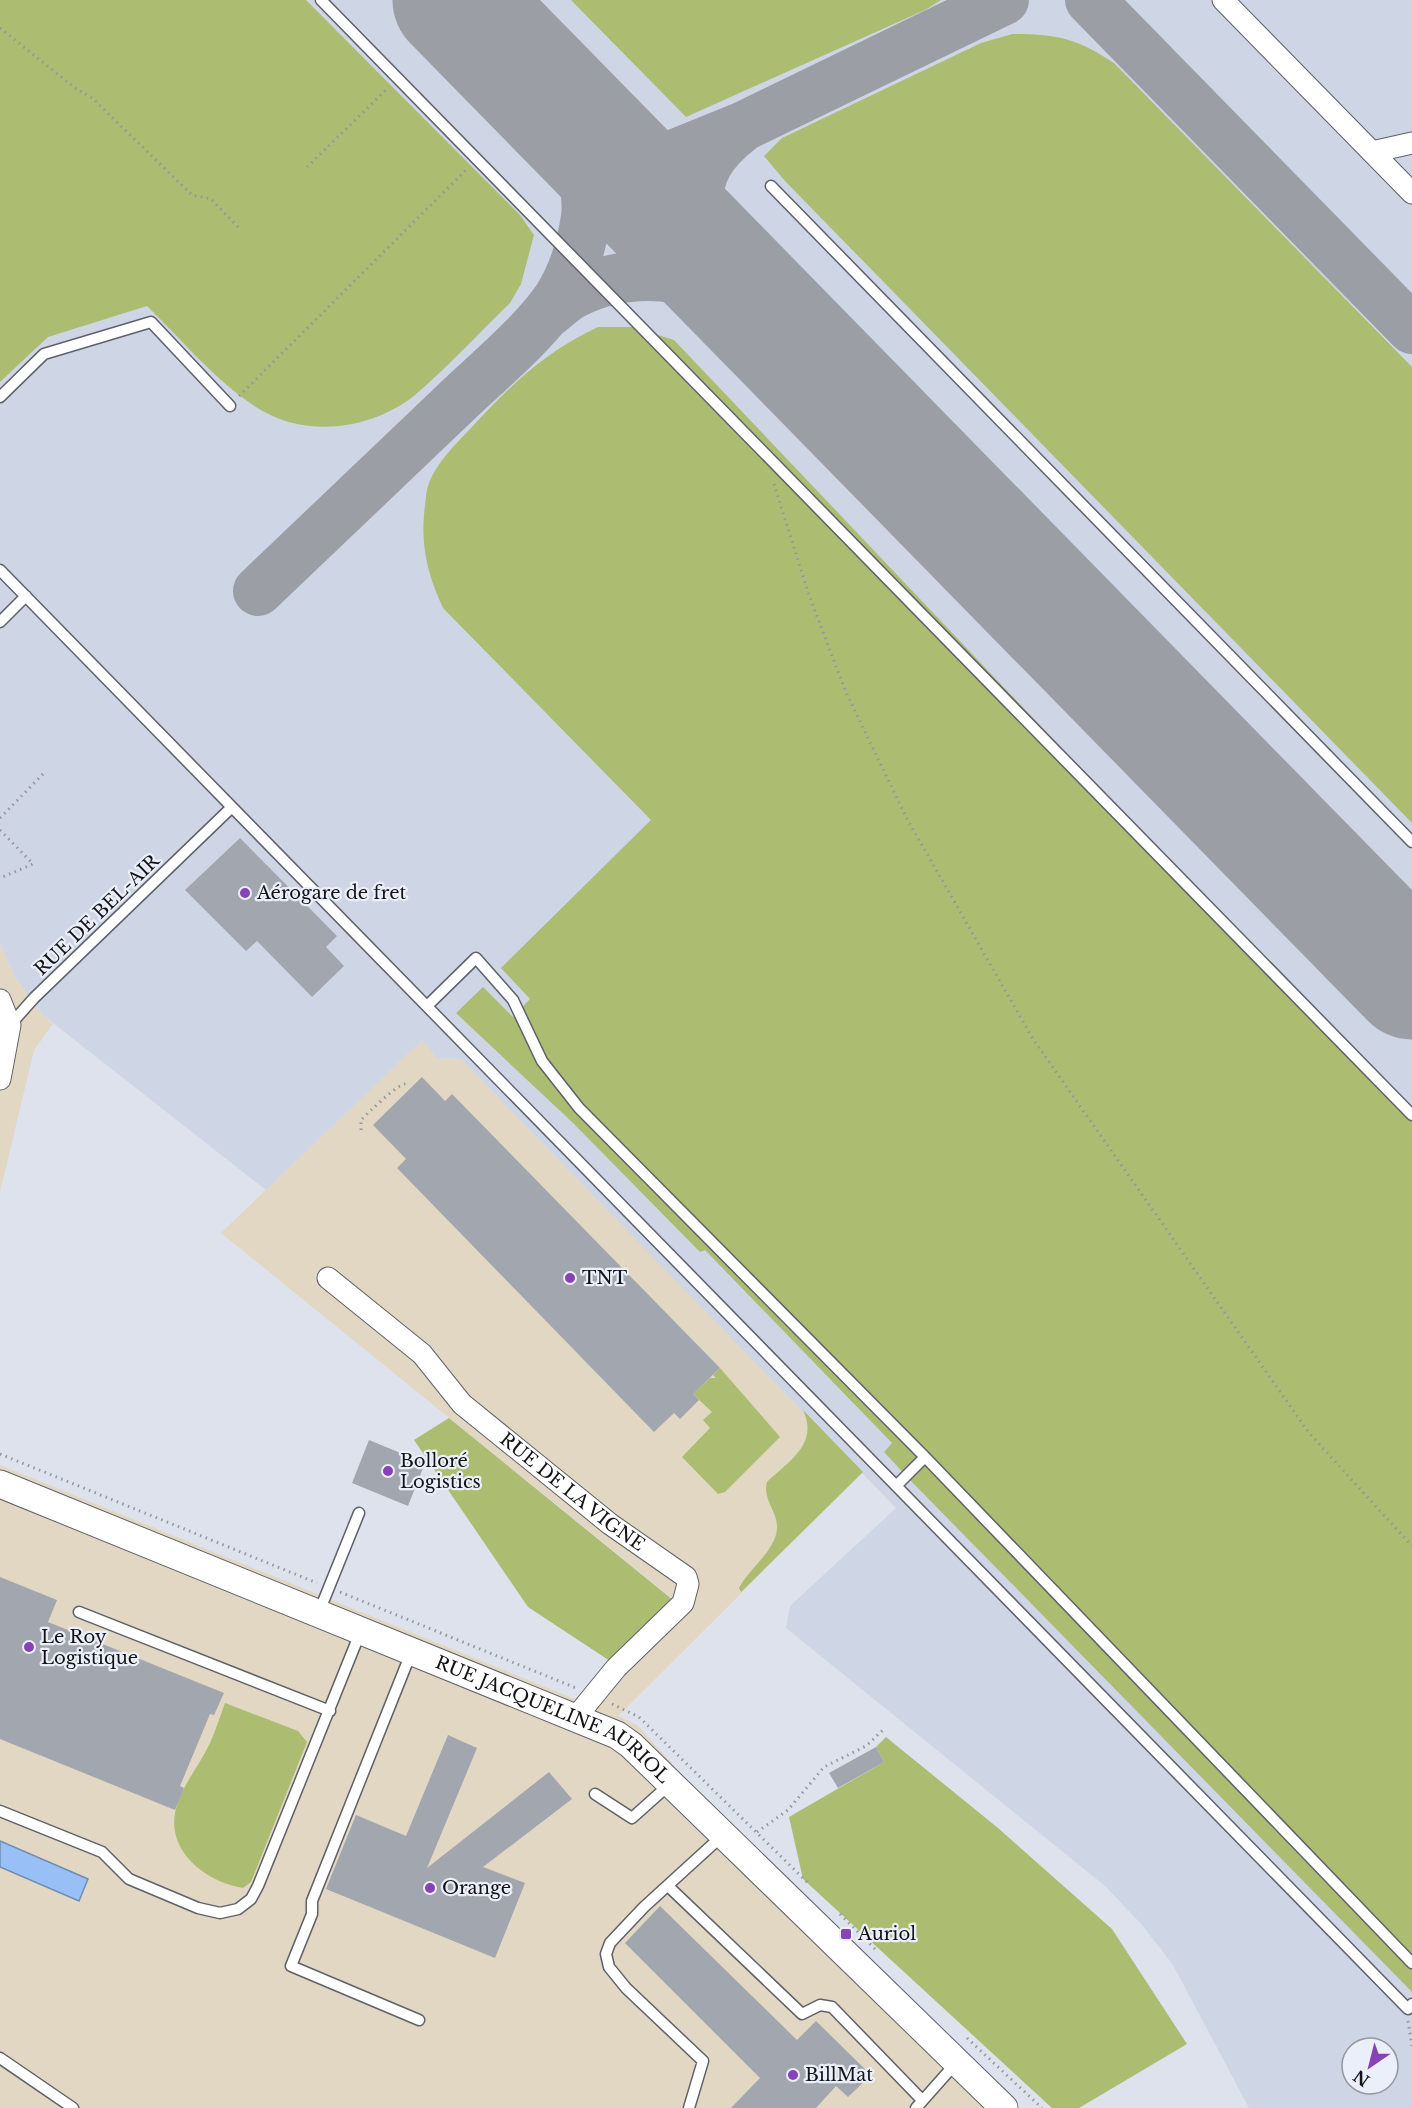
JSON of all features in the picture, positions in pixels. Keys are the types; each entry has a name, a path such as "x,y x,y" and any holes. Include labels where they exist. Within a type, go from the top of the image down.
{"street":[{"path":"1223,0 1412,193"},
{"path":"1372,152 1412,143"},
{"path":"0,1000 10,1026 0,1079"},
{"name":"RUE DE LA VIGNE","path":"328,1278 422,1354 462,1404 610,1524 686,1577 687,1594 683,1603 616,1668 576,1717"},
{"name":"RUE JACQUELINE AURIOL","path":"1,1488 362,1629 602,1727 631,1745 1004,2108"}],"lane":[{"path":"321,0 1412,1115"},
{"path":"771,186 1412,842"},
{"path":"0,397 44,354 151,322 230,406"},
{"path":"0,570 896,1486 1410,2007"},
{"path":"0,622 26,597"},
{"name":"RUE DE BEL-AIR","path":"10,1026 34,998 232,807"},
{"path":"427,1006 476,958 513,1000 542,1061 579,1108 925,1457 1412,1963"},
{"path":"896,1486 925,1457"},
{"path":"319,1612 359,1513"},
{"path":"79,1611 330,1711"},
{"path":"0,1811 102,1852 129,1879 198,1908 220,1913 238,1909 251,1899 258,1886 362,1629"},
{"path":"412,1650 312,1901 312,1914 291,1966 419,2020"},
{"path":"596,1794 632,1818 670,1784"},
{"path":"689,2108 703,2061 626,1988 609,1967 606,1954 617,1936 644,1907 723,1835"},
{"path":"668,1887 802,2014 820,2005 832,2007 919,2104 957,2062"},
{"path":"0,2058 73,2108"}],"path":[{"path":"0,28 75,88 92,98 192,195 212,199 240,229"},
{"path":"307,167 390,87"},
{"path":"230,406 477,159"},
{"path":"764,453 809,595 845,690 906,819 1033,1040 1310,1433 1412,1546"},
{"path":"0,818 43,774"},
{"path":"0,830 33,864 0,878"},
{"path":"361,1130 361,1120 398,1086 406,1084"},
{"path":"757,1832 788,1810 824,1767 866,1746 885,1728"},
{"path":"1410,2007 1412,2046"}],"shaded area":[{"path":"0,0 1412,0 1412,2108 1249,2108 1173,1965 1142,1925 1105,1886 786,1628 790,1606 896,1508 461,1059 437,1058 422,1040 266,1190 44,1016 15,977 0,944"},
{"path":"0,944 15,977 44,1016 53,1024 34,1050 0,1192"},
{"path":"423,1039 437,1058 461,1059 863,1472 618,1716 637,1725 984,2108 0,2108 0,1465 575,1699 673,1599 221,1233"}],"green space":[{"path":"0,0 306,0 520,215 534,235 521,284 510,303 415,395 378,417 357,423 314,426 293,423 272,416 224,383 147,306 48,337 0,382"},
{"path":"571,0 941,0 925,10 686,117"},
{"path":"1012,34 1066,39 1114,63 1412,367 1412,823 785,181 764,156 782,138 981,43"},
{"path":"598,327 633,327 674,340 1412,1117 1412,1992 912,1482 884,1452 892,1443 705,1250 700,1252 573,1123 456,1013 483,987 513,1017 530,999 501,968 651,820 443,608 429,570 424,546 427,489 432,475 447,454 529,371 578,337"},
{"path":"720,1368 780,1437 725,1492 718,1494 682,1457 710,1428 703,1420 712,1412 693,1394 710,1378 716,1378 713,1375"},
{"path":"803,1410 863,1472 741,1592 739,1588 743,1581 767,1552 775,1536 777,1522 768,1500 767,1482 792,1459 804,1442 807,1422"},
{"path":"449,1418 673,1600 610,1661 528,1607 414,1440"},
{"path":"225,1703 298,1731 307,1742 251,1882 243,1888 215,1879 192,1862 183,1851 174,1824 179,1800 210,1743"},
{"path":"886,1737 998,1828 1112,1929 1187,2044 1079,2108 1052,2108 803,1879 789,1817 884,1762 876,1747"}],"water":[{"path":"0,1841 88,1879 79,1901 0,1867"}],"building":[{"path":"240,838 337,936 326,947 344,966 312,997 257,941 246,951 185,890"},
{"name":"TNT","path":"422,1077 445,1101 452,1094 720,1368 693,1394 699,1400 680,1419 674,1413 654,1432 397,1168 406,1159 373,1125"},
{"path":"369,1440 425,1463 408,1506 352,1483"},
{"path":"0,1577 57,1600 48,1622 224,1693 214,1715 210,1714 180,1786 184,1788 175,1810 0,1739"},
{"path":"448,1735 477,1748 427,1868 549,1772 572,1799 483,1867 525,1883 495,1958 326,1889 356,1815 406,1836"},
{"path":"876,1747 884,1762 838,1788 829,1773"},
{"path":"660,1906 797,2040 816,2021 871,2075 848,2097 836,2086 816,2108 731,2108 760,2078 625,1943"}],"taxiway":[{"path":"560,104 603,143 631,155 673,155 742,127 1004,0"},
{"path":"1090,0 1412,329"},
{"path":"258,591 522,340 558,298 579,249 586,217 586,199 580,164 574,148 541,85"},
{"path":"740,129 721,146 703,174 698,197 699,218 702,238 708,250 726,274 754,302"},
{"path":"545,315 575,293 596,284 617,279 661,276 705,285 726,294 757,314 783,336 843,395"}],"runway":[{"path":"454,0 1412,978"}],"place":[{"name":"Aérogare de fret","path":"245,893"},
{"name":"TNT","path":"570,1278"},
{"name":"Bolloré Logistics","path":"388,1471"},
{"name":"Le Roy Logistique","path":"29,1647"},
{"name":"Orange","path":"430,1888"},
{"name":"Auriol","path":"846,1934"},
{"name":"BillMat","path":"793,2075"}]}
